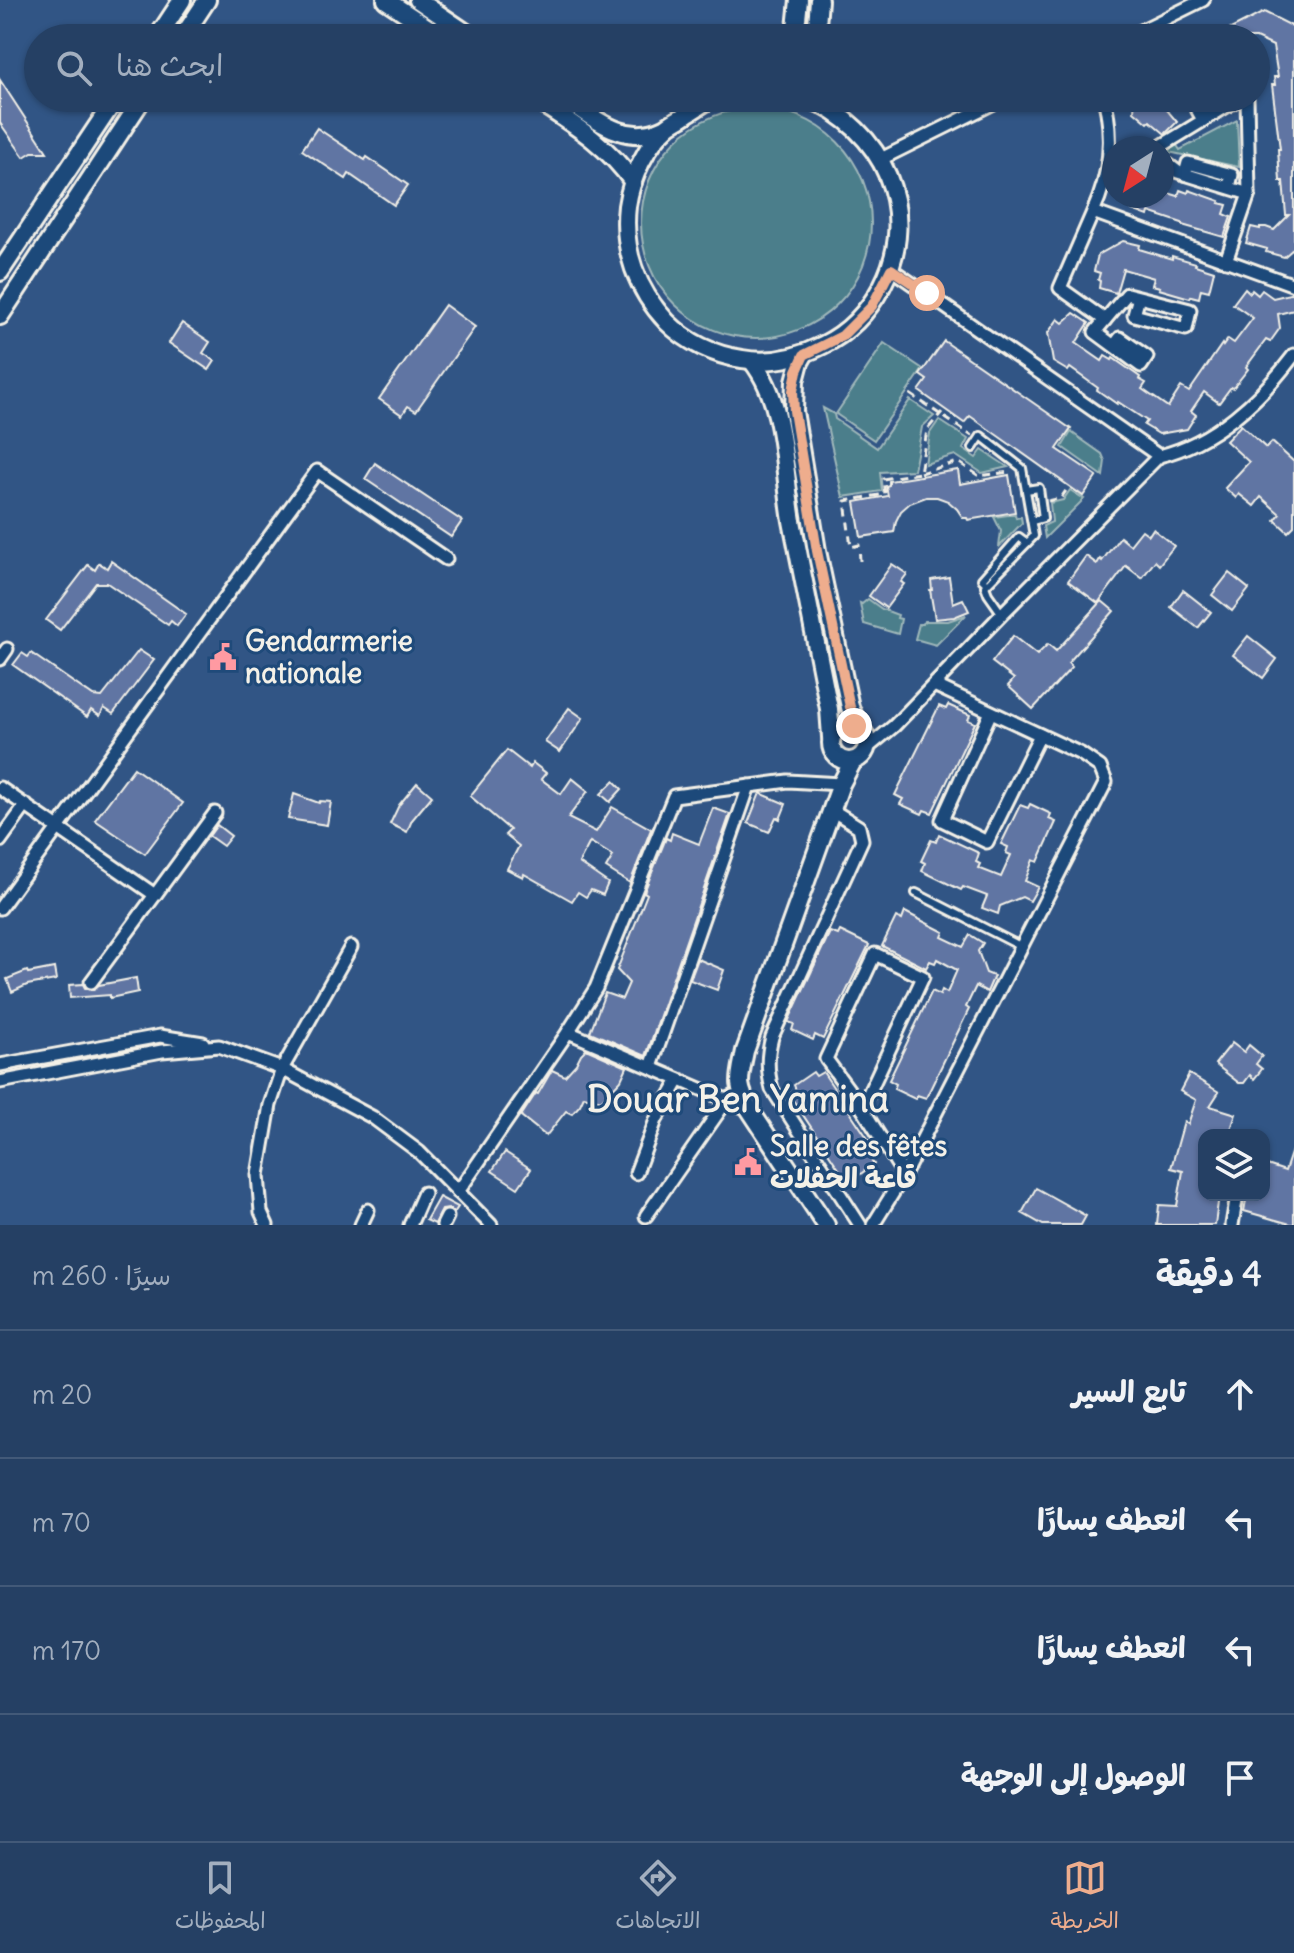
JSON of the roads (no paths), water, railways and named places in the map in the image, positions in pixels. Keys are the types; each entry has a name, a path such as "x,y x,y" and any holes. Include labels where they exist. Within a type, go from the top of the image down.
{"main road":[{"path":"166,24 182,0"},
{"path":"191,24 207,0"},
{"path":"386,0 422,24"},
{"path":"418,0 453,24"},
{"path":"796,24 799,0"},
{"path":"817,24 819,0"},
{"path":"0,272 107,112"},
{"path":"0,316 134,112"},
{"path":"554,112 598,142 617,160 633,182"},
{"path":"584,112 619,132 639,135 667,127 691,112"},
{"path":"667,127 641,162 627,203 626,226 633,270 655,309 688,339 729,357 752,361 778,360 804,355 842,336 872,306 891,269 897,241 898,213 892,185 881,159 857,129 836,112"},
{"path":"804,355 795,381 794,411 817,551 850,707 866,737 860,755 841,784 745,1051 734,1096 750,1110 826,1225"},
{"path":"752,361 768,386 777,416 790,507 829,709 831,747 836,756 841,784"},
{"path":"831,737 843,726 859,728"},
{"path":"836,756 847,761 860,755"}],"street":[{"path":"1154,24 1203,0"},
{"path":"881,159 976,112"},
{"path":"1105,320 1060,288 1105,182 1110,150 1107,112"},
{"path":"1199,112 1203,120"},
{"path":"1174,138 1216,112"},
{"path":"1178,135 1182,141 1230,112"},
{"path":"1226,261 1249,194 1247,112"},
{"path":"1174,169 1185,174 1188,163 1232,175 1229,187 1249,194"},
{"path":"1093,212 1294,285"},
{"path":"891,269 1159,456"},
{"path":"1114,346 1095,332 1127,294 1139,297 1190,310 1186,329 1134,315 1139,297"},
{"path":"860,755 894,726 1159,456 1178,452 1230,420 1263,392 1294,355"},
{"path":"0,908 317,471 446,559"},
{"path":"873,1225 904,1175 1106,782 1100,767 1081,754 934,685"},
{"path":"991,712 942,820 987,842 1040,735"},
{"path":"458,1192 568,1032 603,975 674,796 788,781 841,784"},
{"path":"651,1067 749,786"},
{"path":"0,788 155,895"},
{"path":"0,841 26,805"},
{"path":"832,810 859,827 862,840 772,1037 768,1050 768,1072 772,1089 860,1225"},
{"path":"91,982 215,813"},
{"path":"267,1225 261,1212 258,1175 270,1105 282,1069 351,947"},
{"path":"862,1108 923,977 875,954 826,1059 862,1108 904,1175"},
{"path":"568,1032 679,1080 734,1096 646,1216"},
{"path":"0,1065 160,1036 219,1046 282,1069 372,1117 419,1152 491,1225"},
{"path":"0,1082 162,1051 219,1046"},
{"path":"636,1173 656,1120 679,1080"},
{"path":"410,1225 424,1193"},
{"path":"1232,1225 1236,1201"},
{"path":"361,1225 368,1210"}],"lane":[{"path":"973,448 981,436 1022,468 1032,521 1034,536 985,586 1002,614"},
{"path":"1026,490 1039,488 1043,518 1032,521"},
{"path":"916,893 1022,947"}],"place":[{"name":"Gendarmerie nationale","path":"223,657"},
{"name":"Salle des fêtes قاعة الحفلات","path":"748,1162"}],"district":[{"name":"Douar Ben Yamina","path":"738,1099"}]}
